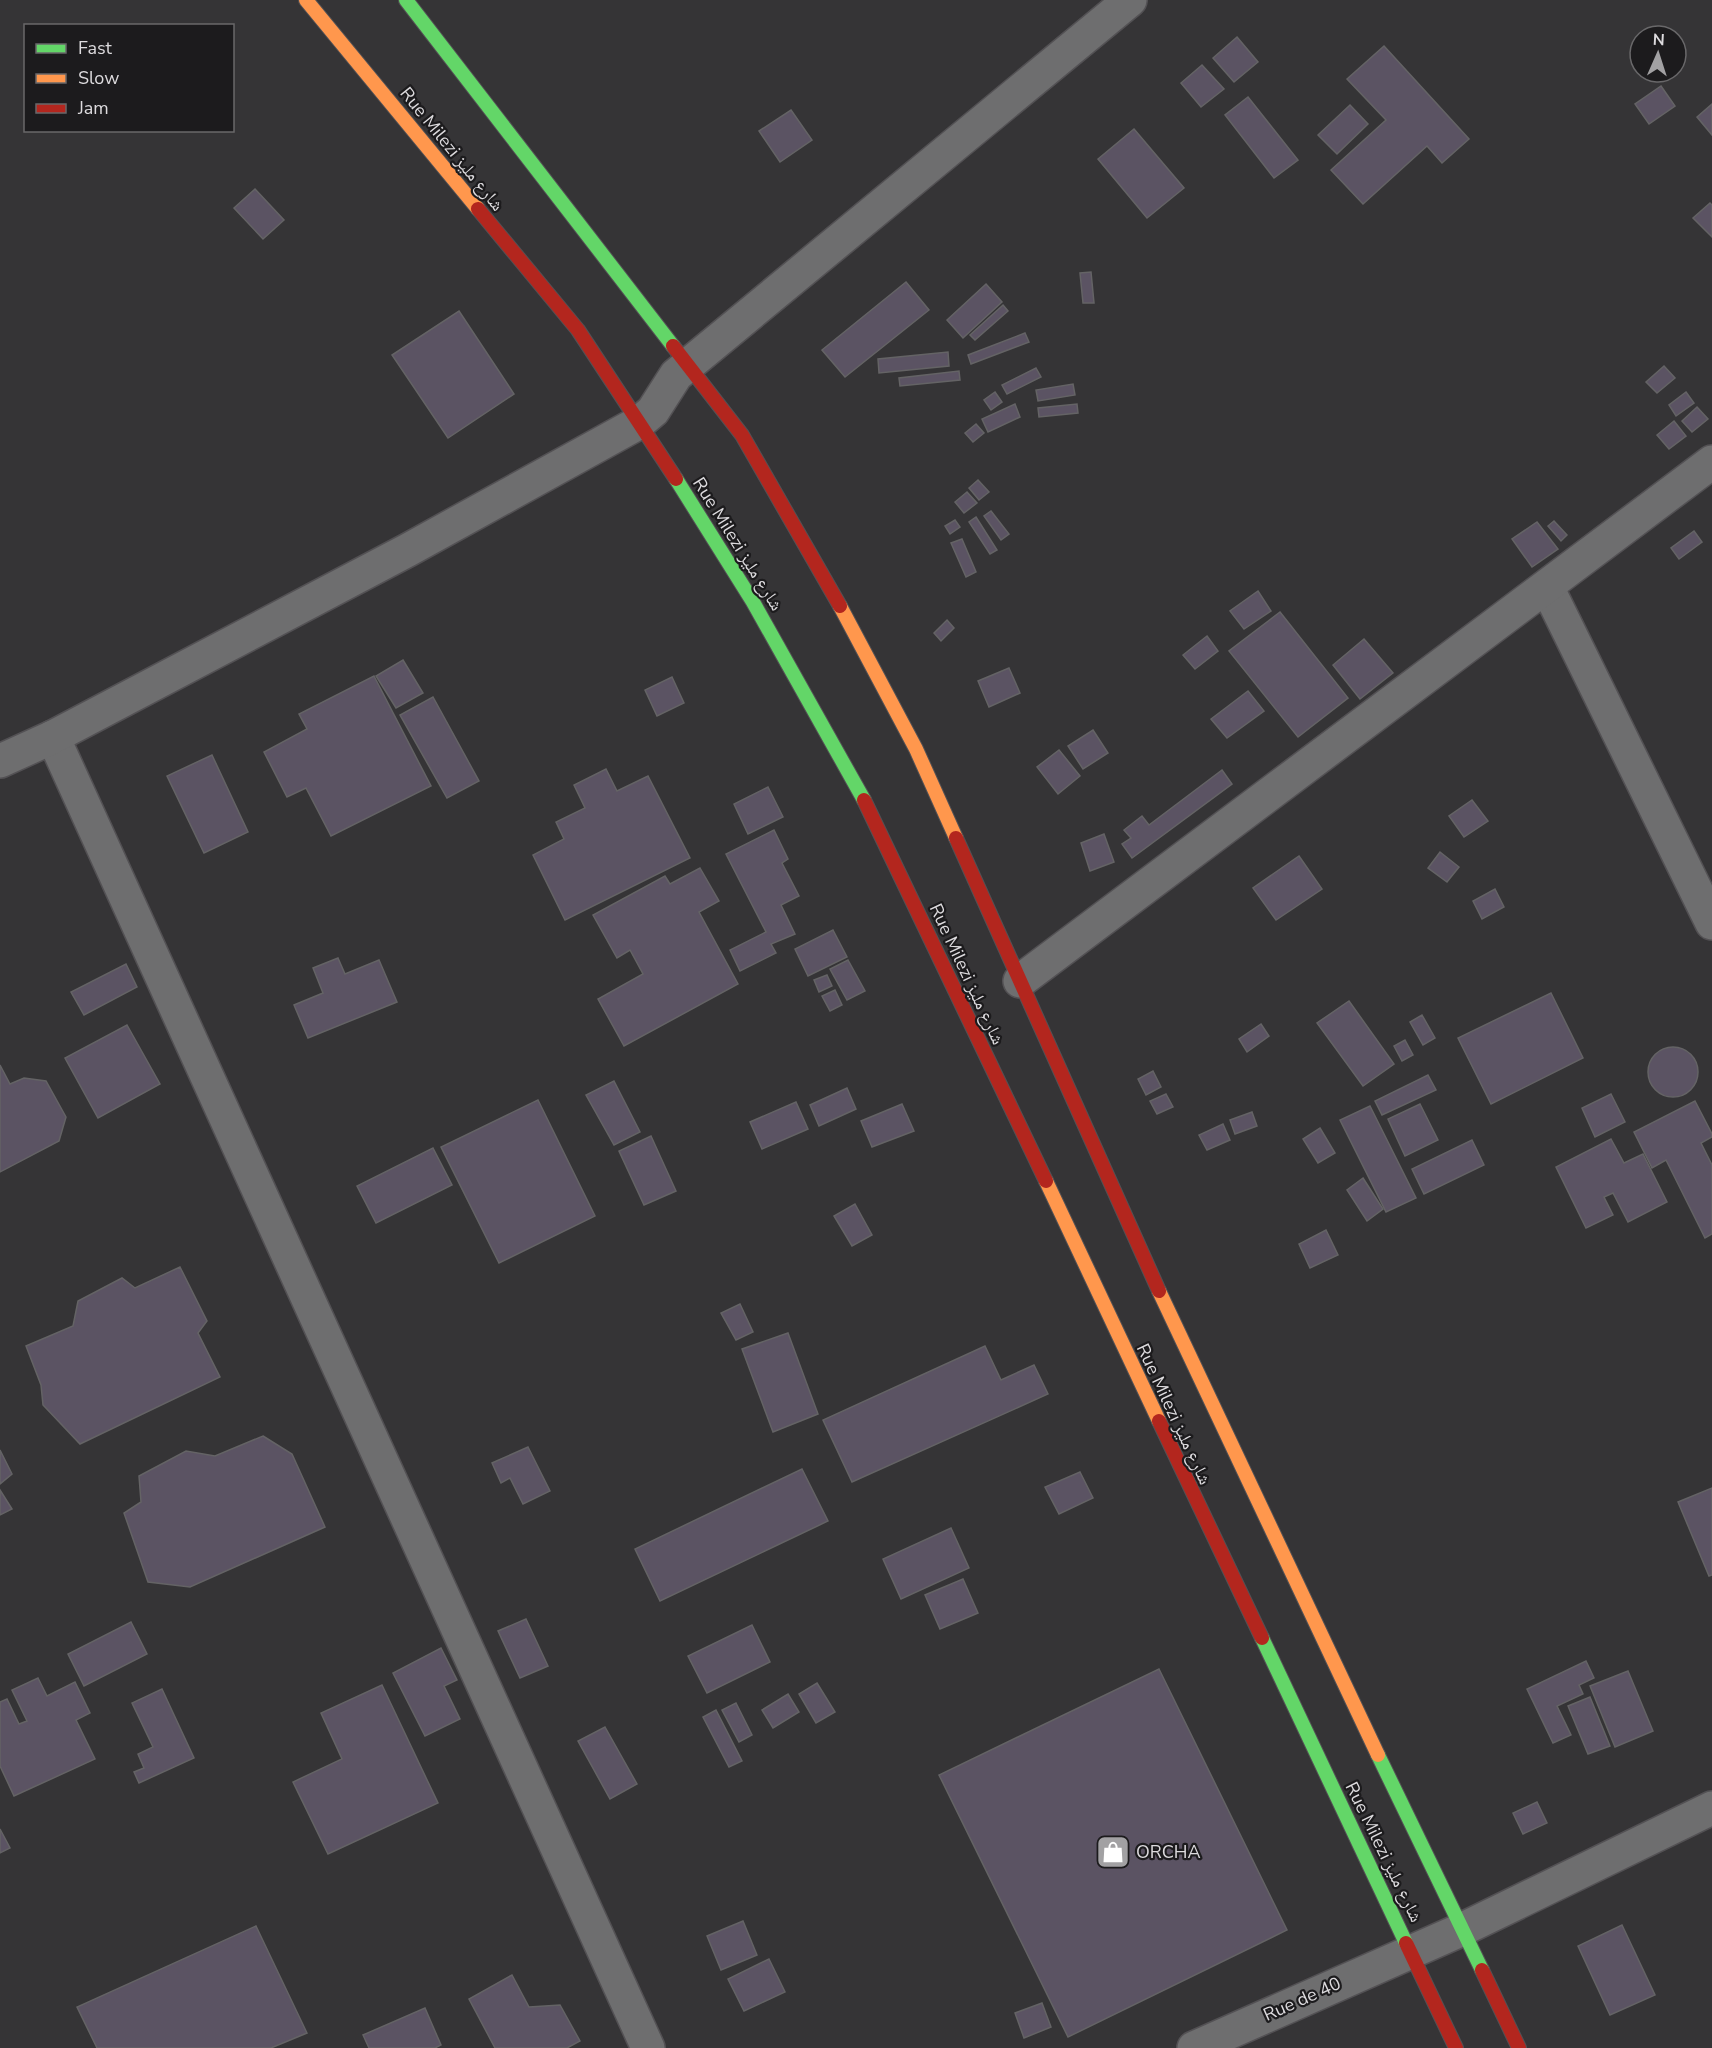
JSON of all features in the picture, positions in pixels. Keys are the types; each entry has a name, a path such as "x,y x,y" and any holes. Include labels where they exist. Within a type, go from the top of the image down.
{"street":[{"name":"Rue Milezi شارع مليز","path":"306,0 578,330 640,422 753,602 868,807 1145,1397 1456,2048"},
{"name":"Rue Milezi شارع مليز","path":"405,0 742,435 833,593 916,749 1196,1374 1519,2048"},
{"path":"0,761 53,736 408,549 640,422 653,411 676,375 1131,0"},
{"path":"1020,981 1712,462"},
{"path":"1547,587 1712,923"},
{"path":"53,736 648,2048"},
{"name":"Rue de 40","path":"1194,2048 1463,1929 1712,1808"}],"building":[{"path":"1237,37 1258,62 1234,82 1213,58"},
{"path":"1384,46 1469,139 1442,163 1427,146 1363,204 1331,170 1386,120 1347,79"},
{"path":"1202,65 1224,89 1201,107 1181,83"},
{"path":"1661,86 1675,106 1649,124 1635,104"},
{"path":"1248,97 1298,160 1274,178 1225,115"},
{"path":"1712,104 1712,135 1697,117"},
{"path":"1350,105 1368,124 1337,154 1318,135"},
{"path":"791,110 812,140 780,162 759,131"},
{"path":"1134,129 1184,188 1147,218 1098,159"},
{"path":"255,189 284,220 263,239 234,208"},
{"path":"1710,203 1712,205 1712,237 1693,218"},
{"path":"1091,272 1094,303 1083,303 1080,273"},
{"path":"906,282 929,310 845,377 822,350"},
{"path":"986,284 1002,302 963,338 947,320"},
{"path":"1003,305 1008,311 975,340 970,335"},
{"path":"459,311 514,394 448,438 392,355"},
{"path":"1025,333 1029,342 971,364 968,355"},
{"path":"948,352 949,366 879,373 878,359"},
{"path":"1664,366 1675,378 1657,393 1646,382"},
{"path":"1036,368 1041,377 1007,394 1002,385"},
{"path":"959,371 960,380 900,386 899,378"},
{"path":"1073,384 1075,395 1038,401 1036,390"},
{"path":"995,392 1002,402 991,410 984,400"},
{"path":"1686,392 1694,403 1676,416 1669,405"},
{"path":"1015,404 1020,417 988,432 982,419"},
{"path":"1077,404 1078,413 1039,417 1038,408"},
{"path":"1697,407 1708,419 1692,432 1682,421"},
{"path":"1674,421 1686,436 1669,449 1657,435"},
{"path":"976,424 984,433 973,442 965,433"},
{"path":"978,480 989,492 979,500 969,488"},
{"path":"967,492 977,503 964,513 955,502"},
{"path":"991,511 1009,534 1001,540 984,516"},
{"path":"976,517 997,550 990,554 969,522"},
{"path":"955,520 960,527 950,534 945,526"},
{"path":"1554,521 1567,535 1561,541 1548,526"},
{"path":"1537,522 1558,549 1532,567 1512,539"},
{"path":"1694,531 1702,542 1679,559 1671,548"},
{"path":"962,539 976,572 966,577 951,543"},
{"path":"1258,591 1271,611 1244,629 1230,611"},
{"path":"1280,612 1348,698 1298,737 1229,651"},
{"path":"947,620 954,628 941,641 934,633"},
{"path":"1207,636 1218,651 1195,669 1183,655"},
{"path":"1364,639 1393,673 1360,699 1333,665"},
{"path":"403,660 423,693 396,708 376,676"},
{"path":"1009,668 1020,693 989,707 978,681"},
{"path":"374,676 431,786 331,836 306,788 287,797 264,752 307,729 299,714"},
{"path":"672,677 684,703 657,716 645,690"},
{"path":"1248,691 1264,711 1227,738 1211,719"},
{"path":"433,697 479,781 447,798 400,715"},
{"path":"1093,730 1108,753 1083,769 1068,746"},
{"path":"1059,750 1080,776 1058,794 1037,767"},
{"path":"212,755 248,832 204,853 167,776"},
{"path":"606,769 617,791 648,776 690,858 565,920 533,855 564,839 556,822 585,808 574,785"},
{"path":"1222,770 1232,784 1132,858 1122,844 1131,838 1124,830 1142,816 1149,825"},
{"path":"768,787 783,817 748,834 734,804"},
{"path":"1472,800 1488,821 1464,837 1449,816"},
{"path":"774,830 788,859 782,863 799,896 781,905 795,934 771,944 776,953 740,971 730,950 766,932 726,854"},
{"path":"1104,834 1114,862 1090,871 1081,843"},
{"path":"1440,852 1459,867 1447,882 1428,868"},
{"path":"1299,856 1322,889 1276,920 1253,888"},
{"path":"700,868 719,901 699,912 738,984 624,1046 598,999 643,974 630,950 617,958 593,915 665,876 670,884"},
{"path":"1495,889 1504,907 1482,919 1473,901"},
{"path":"833,930 847,957 808,976 795,949"},
{"path":"338,958 345,974 379,960 397,1002 308,1038 294,1005 323,993 313,968"},
{"path":"848,960 865,991 847,1000 830,969"},
{"path":"126,964 137,987 84,1015 71,992"},
{"path":"827,975 832,986 819,992 814,980"},
{"path":"835,990 842,1005 830,1011 822,996"},
{"path":"1551,993 1583,1058 1491,1104 1458,1038"},
{"path":"1349,1001 1394,1064 1363,1086 1317,1023"},
{"path":"1422,1015 1435,1038 1423,1045 1410,1022"},
{"path":"1261,1024 1269,1036 1247,1052 1239,1039"},
{"path":"127,1025 160,1084 98,1118 65,1058"},
{"path":"1405,1040 1413,1055 1402,1061 1394,1046"},
{"path":"1673,1047 1691,1054 1698,1072 1691,1090 1673,1097 1655,1090 1648,1072 1655,1054"},
{"path":"0,1065 10,1084 24,1078 46,1081 66,1117 59,1141 0,1172"},
{"path":"1153,1071 1161,1087 1146,1095 1138,1079"},
{"path":"1428,1075 1436,1090 1382,1115 1375,1101"},
{"path":"614,1081 640,1132 614,1145 586,1095"},
{"path":"847,1088 856,1109 819,1126 810,1105"},
{"path":"1166,1094 1173,1107 1157,1114 1150,1101"},
{"path":"1611,1094 1625,1122 1595,1137 1582,1108"},
{"path":"538,1100 595,1216 499,1263 441,1147"},
{"path":"1695,1101 1712,1134 1712,1137 1701,1143 1712,1165 1712,1234 1705,1238 1666,1160 1652,1168 1634,1132"},
{"path":"796,1102 808,1129 762,1149 750,1122"},
{"path":"902,1104 914,1131 872,1147 861,1121"},
{"path":"1420,1104 1438,1140 1405,1156 1388,1119"},
{"path":"1370,1106 1416,1198 1386,1212 1340,1120"},
{"path":"1252,1112 1257,1126 1235,1134 1230,1120"},
{"path":"1223,1124 1230,1140 1207,1150 1199,1135"},
{"path":"1320,1128 1335,1153 1318,1163 1303,1139"},
{"path":"651,1136 676,1191 644,1205 619,1151"},
{"path":"1611,1139 1624,1163 1643,1154 1667,1202 1628,1222 1613,1193 1604,1197 1613,1215 1586,1228 1556,1167"},
{"path":"1472,1140 1484,1165 1424,1194 1412,1169"},
{"path":"433,1148 452,1185 376,1223 357,1186"},
{"path":"1363,1178 1383,1209 1367,1221 1347,1190"},
{"path":"855,1204 872,1235 852,1246 834,1216"},
{"path":"1326,1230 1338,1255 1310,1268 1299,1244"},
{"path":"180,1267 207,1321 198,1333 220,1377 80,1444 43,1405 41,1385 26,1346 73,1326 78,1301 122,1278 135,1288"},
{"path":"740,1304 753,1332 736,1340 721,1313"},
{"path":"788,1333 818,1414 773,1432 742,1349"},
{"path":"985,1346 1001,1380 1034,1365 1048,1394 852,1482 823,1420"},
{"path":"263,1436 292,1454 325,1527 190,1587 148,1582 124,1513 141,1502 139,1476 186,1451 215,1456"},
{"path":"528,1447 550,1491 523,1504 510,1478 501,1483 492,1463"},
{"path":"0,1450 12,1474 0,1484"},
{"path":"802,1469 828,1521 660,1601 635,1549"},
{"path":"1080,1472 1093,1498 1059,1514 1045,1487"},
{"path":"1712,1488 1712,1575 1709,1576 1678,1502"},
{"path":"0,1490 12,1509 0,1515"},
{"path":"951,1528 969,1568 901,1599 883,1559"},
{"path":"963,1579 978,1613 940,1629 925,1595"},
{"path":"526,1619 548,1666 520,1678 498,1631"},
{"path":"131,1622 147,1654 84,1686 68,1654"},
{"path":"752,1625 770,1662 707,1693 688,1656"},
{"path":"441,1648 457,1680 444,1686 460,1719 425,1736 393,1673"},
{"path":"1586,1661 1594,1678 1579,1685 1583,1694 1557,1706 1571,1735 1553,1743 1527,1689"},
{"name":"ORCHA","path":"1159,1669 1287,1930 1068,2037 939,1775"},
{"path":"1628,1671 1653,1731 1615,1747 1590,1686"},
{"path":"38,1678 47,1696 75,1682 90,1713 76,1720 95,1759 14,1796 0,1766 0,1702 7,1699 19,1724 27,1721 12,1690"},
{"path":"817,1683 835,1712 816,1723 799,1694"},
{"path":"382,1685 438,1803 328,1854 293,1782 342,1759 321,1713"},
{"path":"162,1689 194,1758 139,1783 134,1772 144,1768 138,1754 153,1747 132,1703"},
{"path":"788,1694 799,1712 773,1728 762,1710"},
{"path":"1590,1697 1610,1746 1588,1754 1568,1706"},
{"path":"736,1703 752,1735 739,1742 722,1710"},
{"path":"716,1710 742,1761 729,1767 703,1717"},
{"path":"605,1727 637,1784 610,1799 578,1741"},
{"path":"1537,1802 1547,1823 1523,1834 1513,1813"},
{"path":"0,1829 10,1848 0,1853"},
{"path":"743,1921 757,1955 721,1970 707,1936"},
{"path":"1622,1925 1655,1995 1610,2015 1578,1946"},
{"path":"256,1926 307,2033 271,2048 97,2048 77,2007"},
{"path":"769,1959 785,1992 744,2011 728,1979"},
{"path":"512,1975 529,2007 560,2005 580,2041 567,2048 495,2048 469,1999"},
{"path":"1042,2003 1051,2027 1024,2038 1015,2013"},
{"path":"425,2008 441,2045 435,2048 369,2048 363,2035"}],"traffic: fast":[{"path":"406,0 673,346"},
{"path":"676,479 753,602 864,800"},
{"path":"1262,1638 1406,1943"},
{"path":"1378,1755 1482,1970"}],"traffic: slow":[{"path":"306,0 478,209"},
{"path":"840,606 916,749 956,838"},
{"path":"1046,1181 1159,1421"},
{"path":"1159,1291 1378,1755"}],"traffic: jam":[{"path":"478,209 578,330 676,479"},
{"path":"673,346 742,435 840,606"},
{"path":"864,800 1046,1181"},
{"path":"956,838 1159,1291"},
{"path":"1159,1421 1262,1638"},
{"path":"1406,1943 1456,2048"},
{"path":"1482,1970 1519,2048"}],"place":[{"name":"ORCHA","path":"1113,1852"}]}
